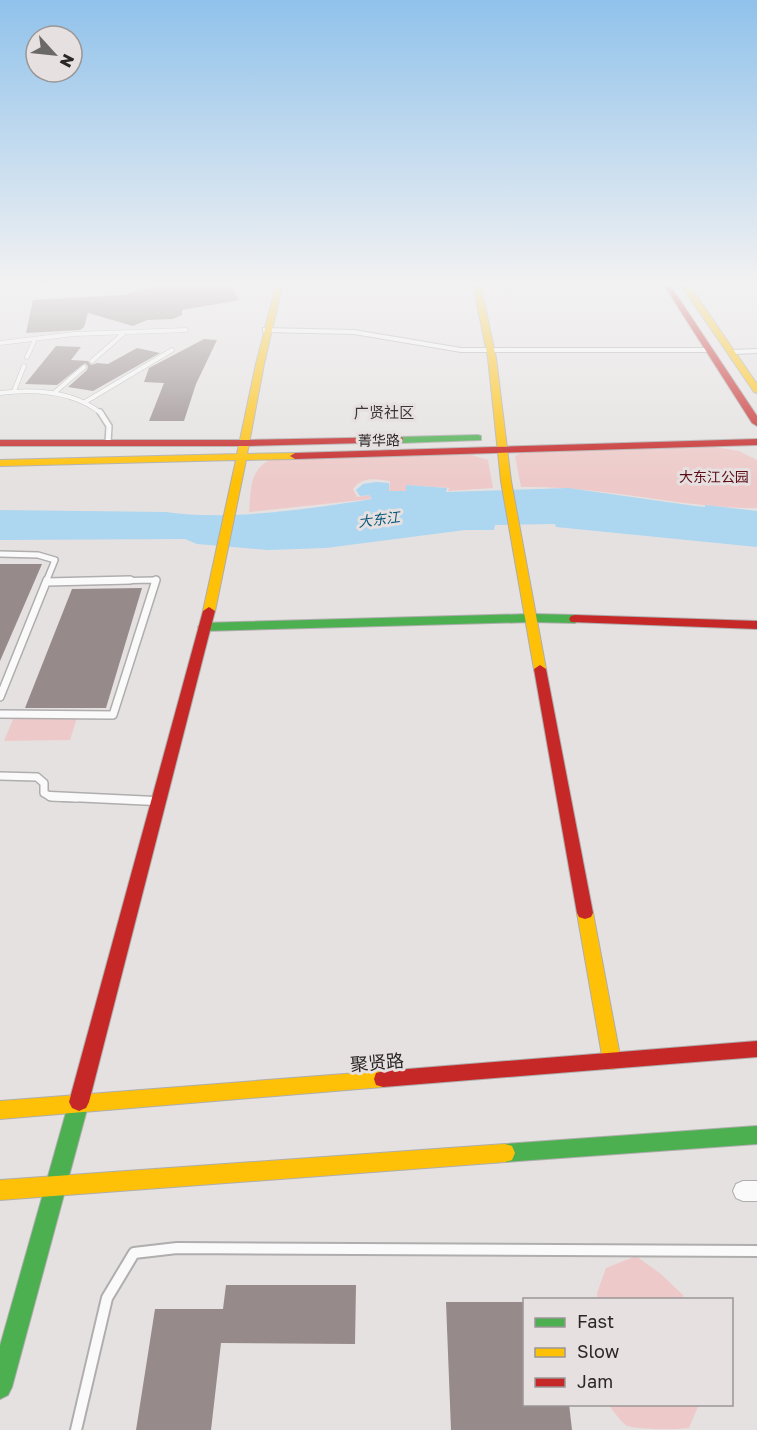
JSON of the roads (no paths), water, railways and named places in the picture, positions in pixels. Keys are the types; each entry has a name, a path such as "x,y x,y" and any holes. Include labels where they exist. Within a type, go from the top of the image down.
{"street":[{"path":"0,1387 57,1186 225,548 234,509 241,458 247,443 263,349"},
{"path":"452,349 491,351 709,350 757,423"},
{"path":"491,351 506,482 612,1061"},
{"path":"733,351 757,351"},
{"path":"733,351 757,390"},
{"name":"菁华路","path":"0,443 502,444 757,430"},
{"path":"0,463 241,458 502,444 757,442"},
{"path":"204,627 531,618 757,626"},
{"name":"聚贤路","path":"0,1110 757,1049"},
{"path":"0,1190 757,1135"}],"lane":[{"path":"27,357 31,349"},
{"path":"92,360 105,349"},
{"path":"85,402 172,350"},
{"path":"14,391 24,366"},
{"path":"54,393 84,367"},
{"path":"0,393 14,391 54,393 85,402 100,412 109,424 108,443"},
{"path":"0,554 38,555 55,560 0,697"},
{"path":"0,714 113,715 156,580 46,582"},
{"path":"0,776 37,777 44,783 44,793 51,797 158,801"},
{"path":"76,1430 107,1298 134,1253 177,1248 757,1251"}],"water":[{"name":"大东江","path":"389,483 389,491 406,491 406,485 447,488 446,492 568,488 695,506 705,507 705,505 757,511 757,547 556,527 555,524 495,525 494,530 465,530 326,548 268,550 197,544 185,539 0,540 0,510 166,512 216,515 269,513 372,499 369,495 360,496 356,490 363,484"}],"district":[{"name":"广贤社区","path":"384,412"}],"park label":[{"name":"大东江公园","path":"714,476"}]}
